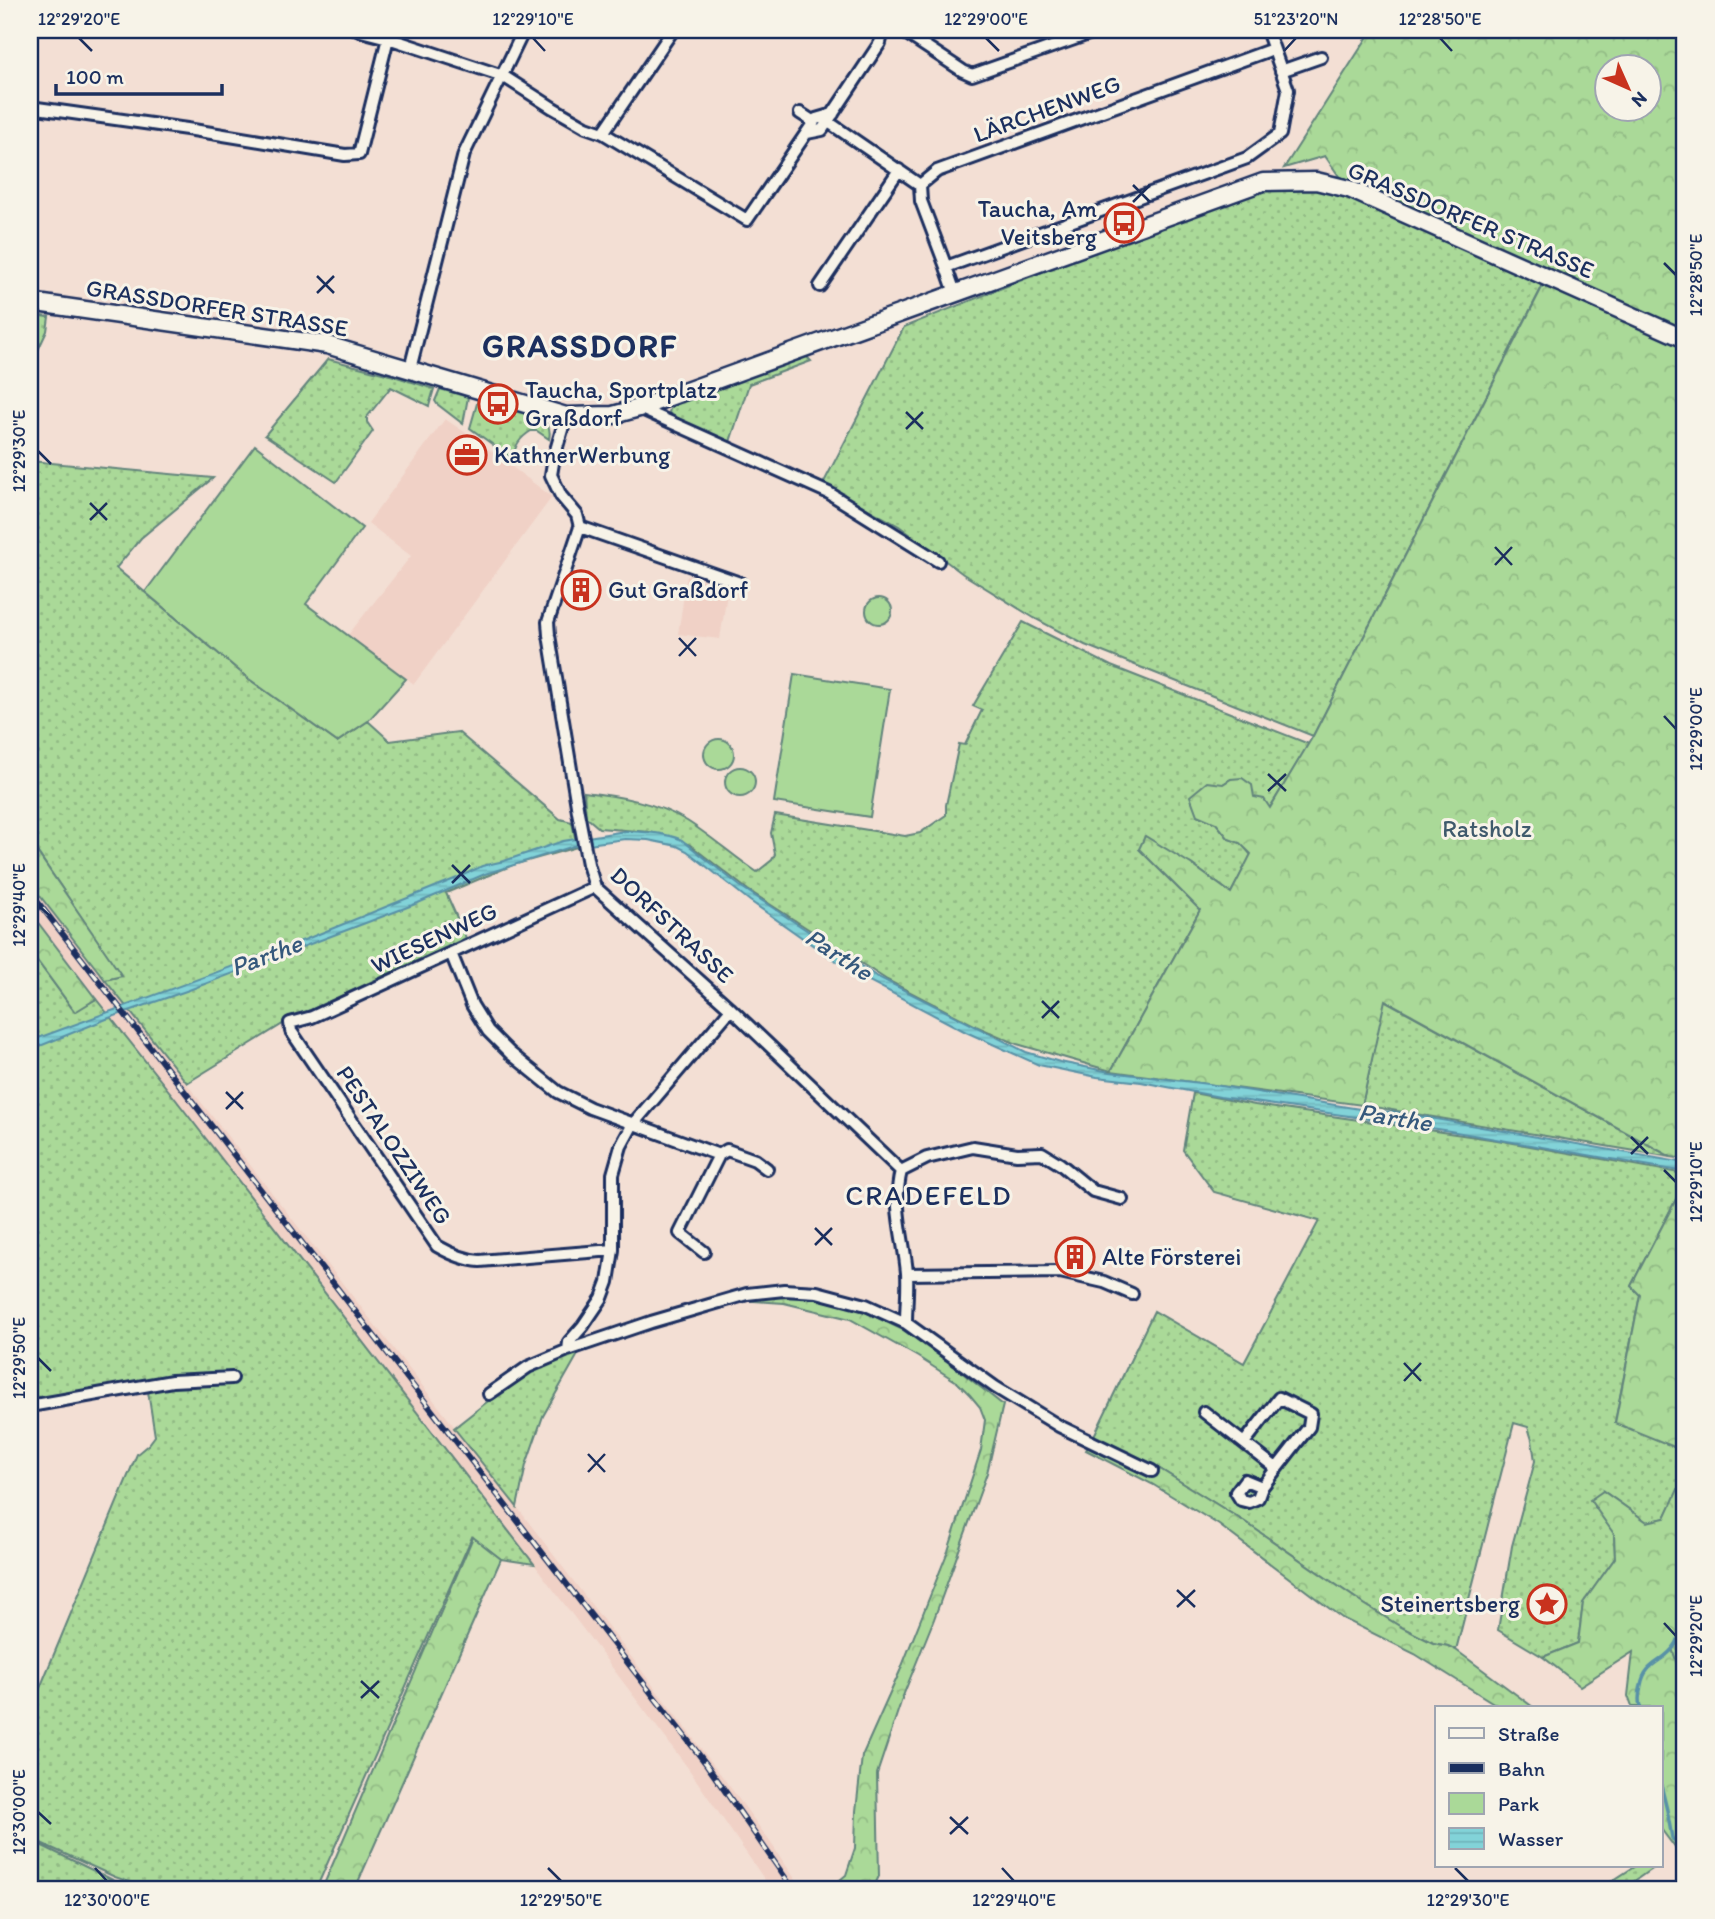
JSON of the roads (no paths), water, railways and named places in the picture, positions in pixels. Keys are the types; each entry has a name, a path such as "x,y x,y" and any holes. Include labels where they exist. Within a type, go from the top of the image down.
{"street":[{"path":"357,30 503,76 553,108 603,134 747,220 807,133 822,130 824,119 880,43 883,30"},
{"path":"410,369 464,155 524,30"},
{"path":"603,134 673,30"},
{"path":"901,30 972,75 1100,30"},
{"path":"946,267 1247,158 1280,134 1288,90 1269,31"},
{"path":"30,107 345,155 359,154 388,38"},
{"name":"LÄRCHENWEG","path":"920,185 937,171 1273,49"},
{"path":"1281,71 1321,57"},
{"path":"800,113 824,119 920,185 921,201 955,293"},
{"path":"820,286 899,170"},
{"name":"GRASSDORFER STRASSE","path":"30,302 327,345 566,416 613,415 639,408 1263,183 1316,181 1349,190 1685,339"},
{"path":"639,408 829,493 938,561"},
{"path":"566,416 551,475 561,496 577,515 580,527 740,583"},
{"name":"DORFSTRASSE","path":"580,527 548,622 548,635 578,812 595,887 731,1009 901,1171"},
{"name":"WIESENWEG","path":"290,1023 312,1017 595,887"},
{"path":"451,953 472,1005 488,1031 510,1053 558,1092 590,1108 719,1156"},
{"path":"568,1350 569,1342 602,1297 608,1282 613,1250 612,1174 621,1146 633,1124 731,1009"},
{"name":"PESTALOZZIWEG","path":"290,1023 291,1031 438,1246 457,1256 480,1261 613,1250"},
{"path":"906,1323 907,1274 897,1208 901,1171 927,1157 973,1147 1017,1154 1042,1153 1093,1191 1122,1199"},
{"path":"704,1252 680,1233 719,1156 727,1150 755,1160 767,1169"},
{"path":"907,1274 1060,1272 1104,1282 1132,1294"},
{"path":"489,1394 528,1367 568,1350 651,1322 747,1294 784,1290 817,1293 866,1305 906,1323 995,1387 1059,1426 1152,1471"},
{"path":"30,1406 172,1381 232,1378"},
{"path":"1244,1443 1279,1398 1311,1413 1309,1427 1262,1487"},
{"path":"1204,1412 1276,1468"}],"water":[{"name":"Parthe","path":"625,831 661,834 682,840 740,886 876,976 1026,1052 1110,1072 1208,1084 1372,1111 1396,1112 1685,1163 1685,1172 1450,1131 1097,1077 1039,1065 966,1032 869,981 828,956 750,901 687,851 648,840 625,839 574,846 485,874 418,903 30,1050 30,1041 304,940 482,866 563,841"}],"waterway":[{"path":"1640,1706 1639,1693 1643,1677 1651,1666 1676,1644 1685,1611"},
{"path":"1662,1789 1672,1838 1685,1854"},
{"path":"1678,1846 1685,1843"}],"railway":[{"path":"30,892 707,1765 793,1889"}],"place":[{"name":"Taucha, Am Veitsberg","path":"1124,223"},
{"name":"Taucha, Sportplatz Graßdorf","path":"498,404"},
{"name":"KathnerWerbung","path":"467,455"},
{"name":"Gut Graßdorf","path":"581,590"},
{"name":"Alte Försterei","path":"1075,1257"},
{"name":"Steinertsberg","path":"1547,1604"}],"district":[{"name":"GRASSDORF","path":"580,346"},
{"name":"CRADEFELD","path":"929,1195"}],"park label":[{"name":"Ratsholz","path":"1487,829"}]}
